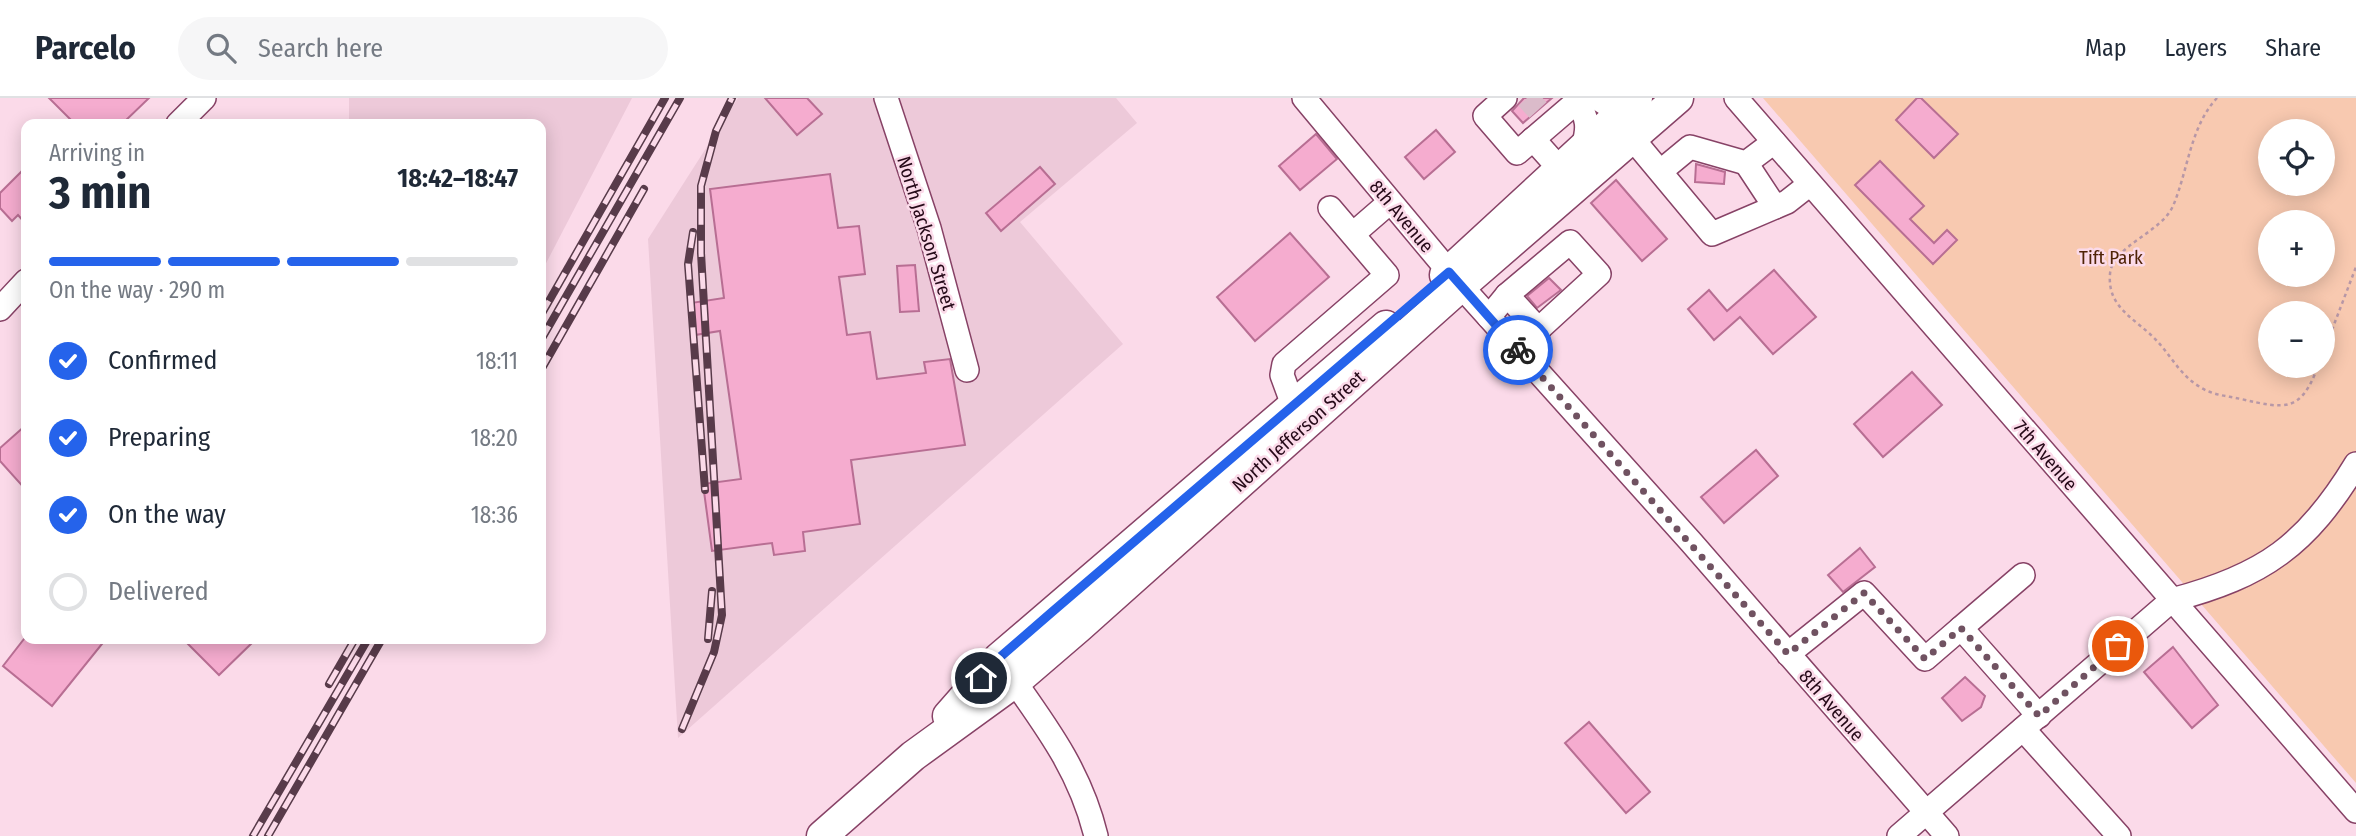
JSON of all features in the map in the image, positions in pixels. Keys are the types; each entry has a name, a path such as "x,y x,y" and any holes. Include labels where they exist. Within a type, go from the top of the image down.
{"main road":[{"name":"North Jefferson Street","path":"822,836 1007,670 1293,405 1455,279 1513,241 1678,98"},
{"name":"North Jefferson Street","path":"1007,670 1455,279 1559,168 1634,101"}],"street":[{"path":"183,119 204,98"},
{"name":"North Jackson Street","path":"886,98 929,228 967,370"},
{"name":"8th Avenue","path":"1304,98 1455,279 1947,836"},
{"path":"1505,98 1485,116 1517,153 1540,124 1577,100 1612,108 1634,101"},
{"name":"7th Avenue","path":"1735,98 2356,811"},
{"path":"1577,100 1586,116 1588,131 1583,146"},
{"path":"1540,124 1559,168"},
{"path":"1632,138 1712,234 1775,207 1810,184"},
{"path":"1745,163 1774,142"},
{"path":"1661,171 1690,146 1745,163 1775,207"},
{"path":"1353,234 1390,202"},
{"path":"1293,405 1282,375 1284,364 1387,275 1330,208"},
{"path":"1513,241 1539,268"},
{"path":"1489,317 1507,295 1570,242 1599,274 1517,349"},
{"path":"0,309 21,286"},
{"path":"1507,295 1539,330"},
{"path":"1899,836 2172,600 2218,588 2280,555 2317,522 2356,464"},
{"path":"1788,654 1864,593 1925,659 2023,575"},
{"path":"1961,628 2119,836"},
{"path":"1007,670 1070,762 1085,797 1096,836"}],"path":[{"path":"2217,98 2202,119 2171,211 2113,262 2109,276 2117,306 2156,340 2177,367 2210,393 2278,407 2292,405 2303,398 2312,378"},
{"path":"2335,322 2356,267"}],"shaded area":[{"path":"349,98 632,98 546,263 546,119 349,119"},
{"path":"738,98 1116,98 1137,123 1020,222 1123,344 678,738 648,239"}],"green space":[{"name":"Tift Park","path":"1763,98 2356,98 2356,783"}],"building":[{"path":"49,98 149,98 127,119 70,119"},
{"path":"765,98 807,98 822,114 797,135"},
{"path":"1524,98 1552,98 1523,123 1512,111"},
{"path":"1917,98 1921,98 1958,134 1934,158 1896,120"},
{"path":"1436,130 1455,152 1424,179 1405,157"},
{"path":"1316,134 1337,159 1300,190 1279,166"},
{"path":"1880,161 1924,206 1910,219 1934,243 1947,230 1957,240 1933,264 1855,185"},
{"path":"1696,164 1725,172 1724,184 1695,182"},
{"path":"1040,167 1055,184 1001,231 986,213"},
{"path":"21,172 21,218 18,215 12,221 0,208 0,193"},
{"path":"830,174 838,228 859,226 865,274 839,277 847,335 870,332 877,379 926,373 924,362 950,359 965,445 851,460 860,524 803,532 805,551 774,555 772,543 712,551 703,484 741,479 720,331 695,335 691,303 724,298 710,189"},
{"path":"1616,180 1667,239 1642,261 1591,203"},
{"path":"1290,233 1329,277 1255,341 1217,297"},
{"path":"915,265 919,311 900,312 897,266"},
{"path":"1774,270 1816,317 1773,354 1740,317 1714,340 1688,309 1709,290 1727,311"},
{"path":"1549,278 1561,290 1537,308 1527,296"},
{"path":"1912,372 1942,405 1883,457 1854,424"},
{"path":"21,429 21,484 0,461 0,448"},
{"path":"1756,450 1778,476 1724,523 1701,497"},
{"path":"1860,548 1875,567 1843,592 1828,575"},
{"path":"21,643 102,644 52,706 3,666"},
{"path":"188,644 251,644 219,675"},
{"path":"2173,647 2218,705 2192,728 2144,672"},
{"path":"1965,677 1985,696 1981,707 1962,721 1942,698"},
{"path":"1589,722 1650,792 1626,813 1565,743"}],"tunnel":[{"path":"1527,98 1538,110"}],"railway":[{"path":"546,306 665,98"},
{"path":"546,331 680,98"},
{"path":"682,729 714,652 722,615 701,253 701,186 716,131 732,98"},
{"path":"546,361 644,189"},
{"path":"693,232 688,264 705,490"},
{"path":"708,639 712,591"},
{"path":"329,684 352,644"},
{"path":"253,836 365,644"},
{"path":"268,836 379,644"}],"way so far":[{"path":"1518,350 1788,654 1864,593 1925,659 1961,628 2039,716 2118,646"}],"route":[{"path":"981,678 999,658 1052,612 1449,272 1518,350"}]}
